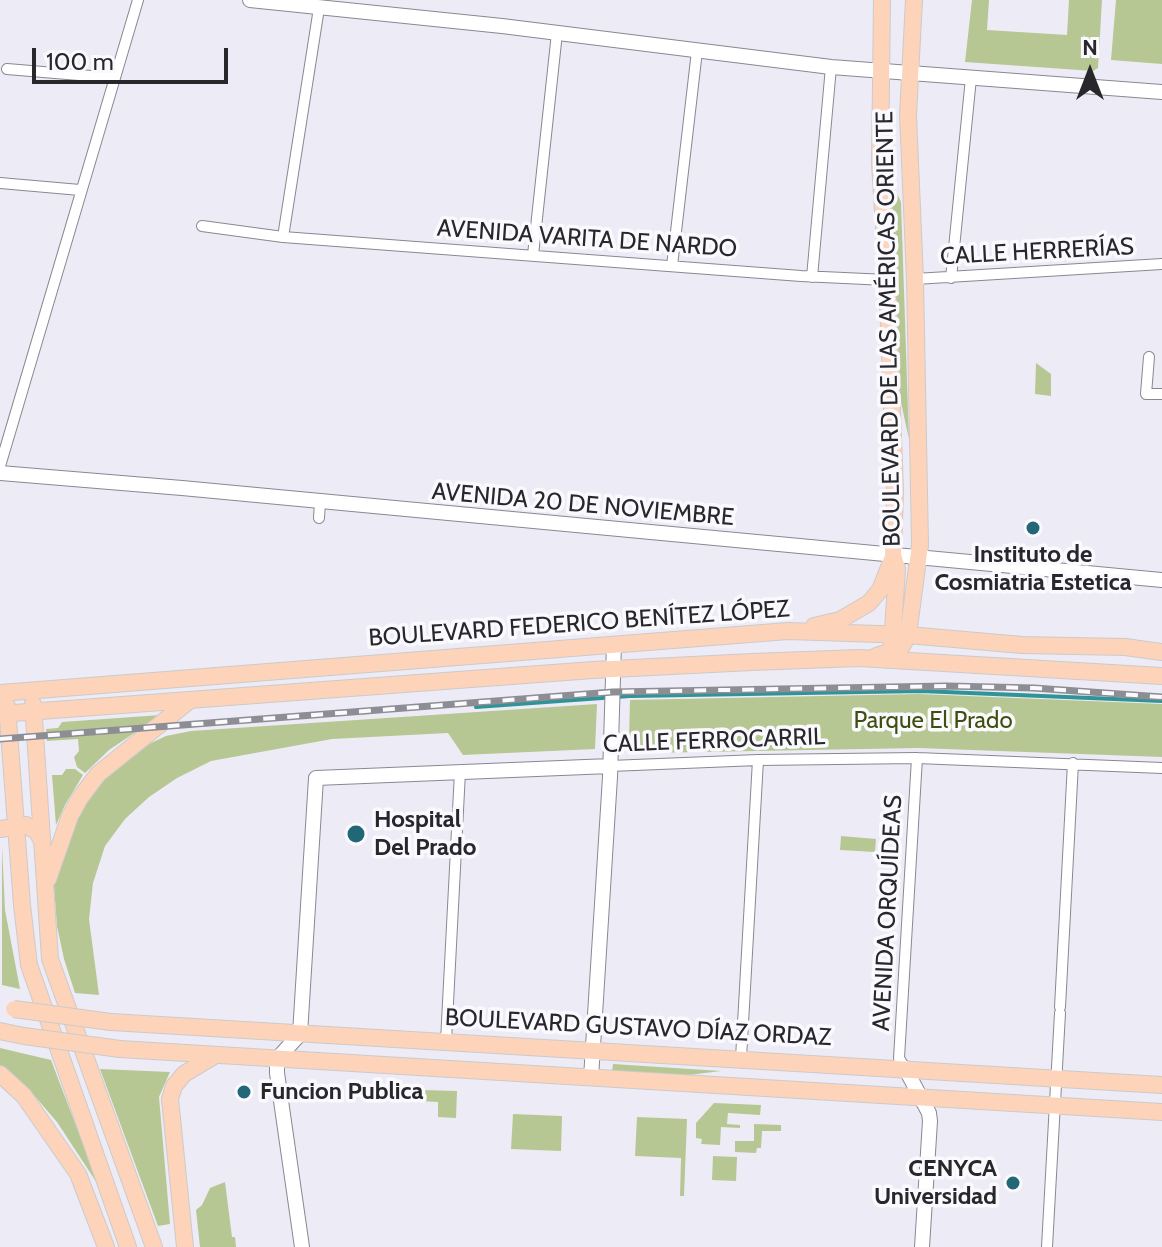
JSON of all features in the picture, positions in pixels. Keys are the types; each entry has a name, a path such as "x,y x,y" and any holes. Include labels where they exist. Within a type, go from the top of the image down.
{"main road":[{"name":"BOULEVARD DE LAS AMÉRICAS ORIENTE","path":"882,0 880,164 895,491 893,555 897,569 898,640"},
{"name":"BOULEVARD DE LAS AMÉRICAS ORIENTE","path":"898,640 918,558 915,279 909,130 914,0"},
{"path":"912,28 921,0"},
{"path":"788,631 840,620 869,603 880,590 893,555"},
{"name":"BOULEVARD FEDERICO BENÍTEZ LÓPEZ","path":"3,693 788,631 898,640 1125,647 1162,652"},
{"path":"859,658 898,640 915,662"},
{"name":"BOULEVARD FEDERICO BENÍTEZ LÓPEZ","path":"4,714 614,669 859,658 1162,676"},
{"path":"32,691 44,892 52,968 151,1247 184,1239 170,1099 174,1086 184,1074 214,1056"},
{"path":"3,693 8,827 29,965 128,1247"},
{"path":"44,892 63,834 89,785 108,764 189,701"},
{"path":"8,827 32,828 42,841"},
{"name":"BOULEVARD GUSTAVO DÍAZ ORDAZ","path":"7,1008 111,1022 1162,1085"},
{"name":"BOULEVARD GUSTAVO DÍAZ ORDAZ","path":"0,1031 120,1049 214,1056 1162,1112"},
{"path":"0,1074 24,1096 78,1174 106,1247"}],"street":[{"path":"0,466 138,0"},
{"path":"250,0 831,67 1162,92"},
{"path":"283,237 319,8"},
{"path":"533,255 557,33"},
{"path":"672,266 697,51"},
{"path":"812,277 831,67"},
{"path":"7,69 115,78"},
{"path":"951,278 971,78"},
{"path":"0,183 80,190"},
{"name":"AVENIDA VARITA DE NARDO","path":"202,226 283,237 887,280"},
{"name":"CALLE HERRERÍAS","path":"915,279 1162,264"},
{"path":"1149,357 1146,394 1162,394"},
{"name":"AVENIDA 20 DE NOVIEMBRE","path":"0,473 1162,580"},
{"path":"319,518 320,502"},
{"path":"591,1078 610,766 614,644"},
{"name":"CALLE FERROCARRIL","path":"300,1034 316,778 758,760 917,758 1162,768"},
{"name":"AVENIDA ORQUÍDEAS","path":"905,1068 899,1058 917,758"},
{"path":"741,1058 758,760"},
{"path":"1047,1247 1073,763"},
{"path":"446,1041 460,772"},
{"path":"300,1034 277,1059 277,1073 302,1247"},
{"path":"905,1068 929,1113 930,1121 922,1247"}],"green space":[{"path":"972,0 989,0 987,30 1067,35 1069,0 1102,0 1098,68 1093,71 965,62"},
{"path":"1116,0 1162,0 1162,64 1111,60"},
{"path":"891,180 901,202 909,439 900,398"},
{"path":"1036,363 1051,374 1051,396 1035,394"},
{"name":"Parque El Prado","path":"919,694 1162,704 1162,757 918,748 646,753 631,748 629,740 630,700"},
{"path":"597,704 595,749 463,755 448,733 332,739 211,761 177,778 149,797 125,819 105,846 93,883 89,919 99,995 75,993 57,926 54,886 57,866 85,802 115,767 151,743 191,731"},
{"path":"161,715 109,750 85,773 77,767 74,757 79,751 78,739 47,741 46,729 58,728 62,722"},
{"path":"66,769 75,769 83,775 56,825 52,775 62,775"},
{"path":"841,836 876,839 875,852 840,850"},
{"path":"2,846 5,910 20,989 2,985"},
{"path":"0,1048 51,1060 99,1186 57,1122 32,1093 0,1067"},
{"path":"613,1064 721,1071 689,1075 612,1071"},
{"path":"100,1069 170,1072 159,1097 170,1224 158,1226"},
{"path":"421,1090 457,1091 456,1118 438,1117 438,1102 420,1101"},
{"path":"714,1103 761,1105 760,1115 728,1113 727,1124 740,1125 740,1128 721,1127 720,1145 701,1144 702,1139 696,1138 696,1123"},
{"path":"513,1114 562,1116 561,1151 511,1149"},
{"path":"637,1117 687,1119 684,1196 680,1196 681,1158 635,1156"},
{"path":"754,1124 781,1125 781,1131 762,1131 761,1148 757,1148 756,1153 735,1152 735,1141 754,1141"},
{"path":"713,1156 737,1157 736,1181 712,1180"},
{"path":"225,1182 236,1247 200,1247 196,1210 210,1188"}],"waterway":[{"path":"476,707 630,696 921,691 1162,701"}],"railway":[{"path":"0,739 613,692 947,686 1034,688 1162,697"}],"place":[{"name":"Instituto de Cosmiatria Estetica","path":"1033,528"},
{"name":"Hospital Del Prado","path":"356,834"},
{"name":"Funcion Publica","path":"244,1092"},
{"name":"CENYCA Universidad","path":"1013,1183"}]}
